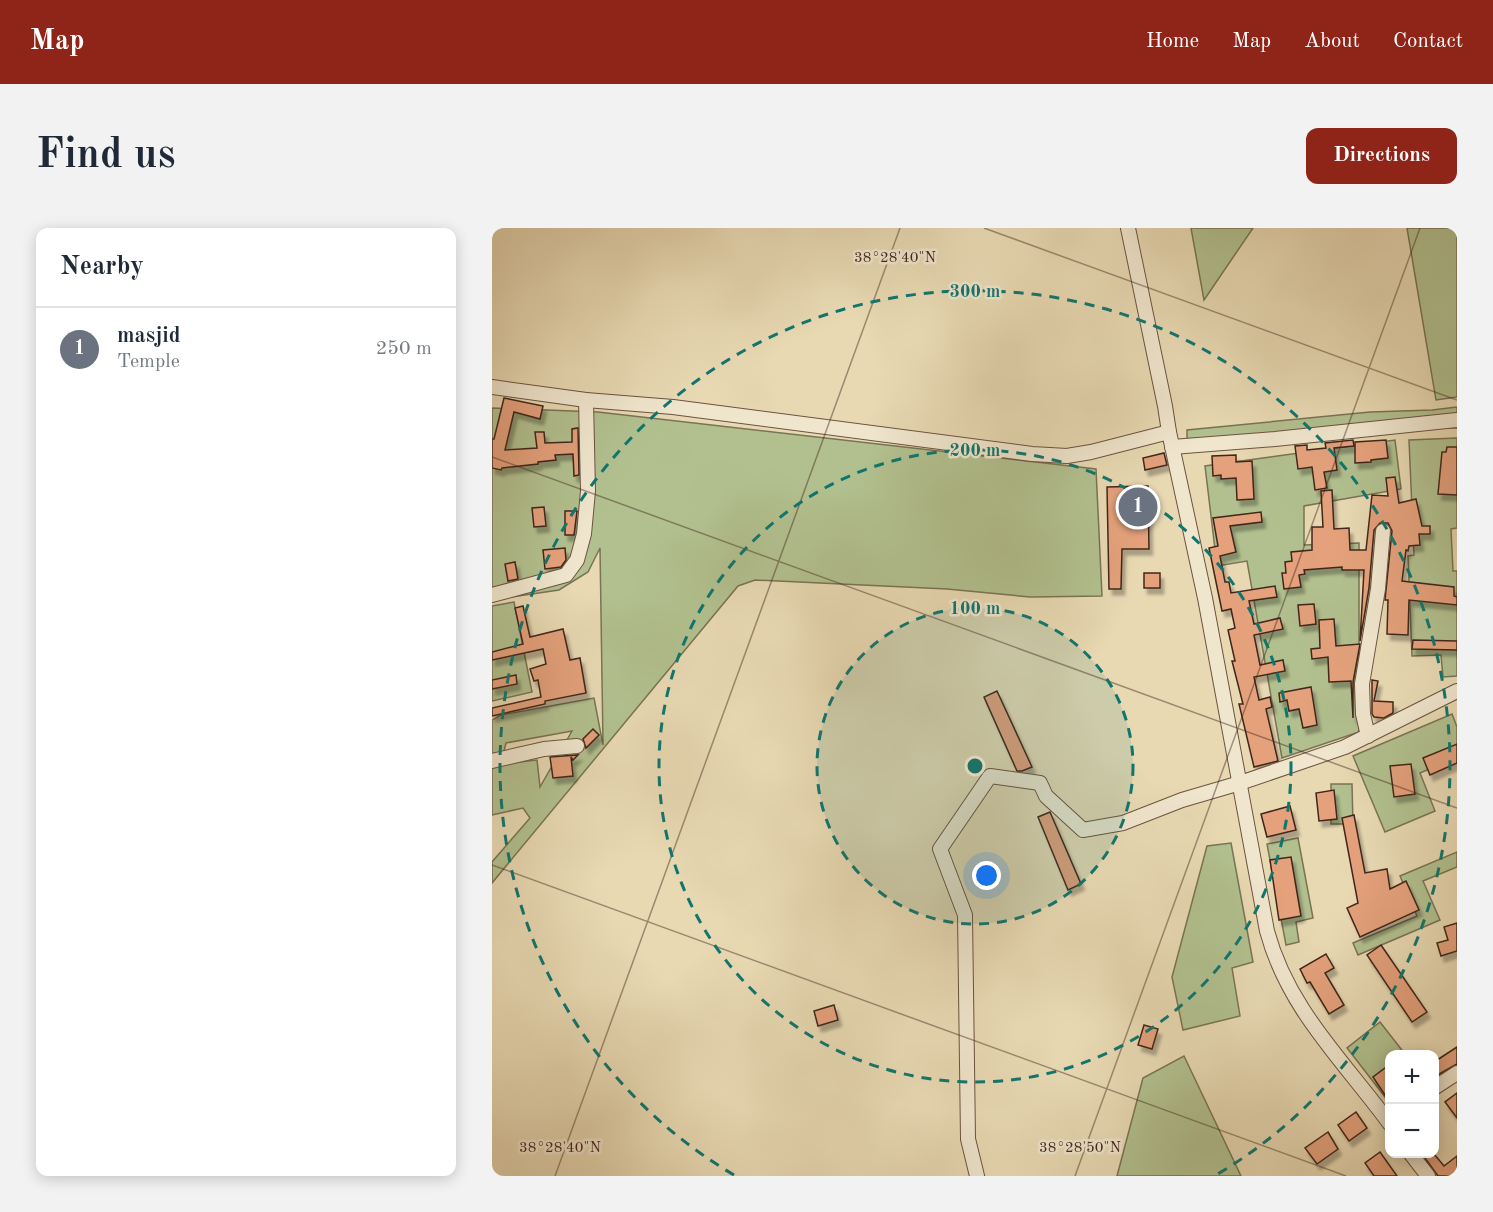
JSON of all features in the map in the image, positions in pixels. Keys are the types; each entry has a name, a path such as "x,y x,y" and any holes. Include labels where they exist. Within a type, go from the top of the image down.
{"street":[{"path":"1128,228 1205,598 1267,931 1280,970 1314,1029 1385,1116"},
{"path":"492,387 586,400 673,407 1032,454 1067,456 1169,432"},
{"path":"492,595 566,575 577,560 584,534 588,491 586,400"},
{"path":"1172,447 1457,420"},
{"path":"1368,736 1363,714 1362,684 1378,589 1383,531"},
{"path":"977,1176 968,1139 965,915 940,849 990,776 1040,783 1046,796 1083,830 1123,823 1182,800 1345,747 1457,691"},
{"path":"492,761 544,749 576,746"},
{"path":"1439,1085 1457,1073"},
{"path":"1414,1158 1428,1176"}],"green space":[{"path":"1191,228 1253,228 1204,300"},
{"path":"1407,228 1457,228 1457,397 1436,400"},
{"path":"1457,407 1457,428 1395,428 1187,445 1187,430 1370,412"},
{"path":"492,408 598,412 1096,469 1102,596 1030,597 947,589 755,580 738,586 492,883 492,862 530,818 523,808 492,815 492,720 501,715 594,698 603,745 600,548 588,572 559,590 492,600","holes":["572,731 540,787 537,760 501,764 506,743"]},
{"path":"1457,438 1457,528 1451,529 1453,571 1457,571 1457,676 1443,677 1441,655 1412,656 1408,556 1414,555 1409,440"},
{"path":"1395,440 1401,489 1304,506 1304,545 1359,543 1359,732 1282,758 1247,561 1217,566 1205,466"},
{"path":"514,602 532,692 492,701 492,606"},
{"path":"1452,714 1457,727 1457,757 1420,773 1435,811 1385,832 1353,756"},
{"path":"1331,784 1352,784 1353,824 1331,824"},
{"path":"1298,838 1313,918 1296,922 1299,942 1286,945 1267,844"},
{"path":"1231,843 1253,962 1232,968 1240,1016 1183,1030 1172,977 1207,846"},
{"path":"1457,852 1457,867 1423,881 1440,920 1358,955 1353,943 1417,916 1400,876"},
{"path":"1380,1022 1402,1050 1385,1050 1385,1097 1347,1048"},
{"path":"1184,1056 1241,1176 1117,1176 1143,1078"}],"building":[{"path":"504,398 543,406 540,419 514,412 505,450 537,448 535,432 544,432 545,443 572,442 572,429 578,428 579,475 574,476 573,454 555,455 556,460 538,462 538,464 502,468 501,470 492,468 492,439 494,439"},
{"path":"1353,440 1354,446 1334,448 1337,470 1324,472 1327,488 1315,490 1312,467 1298,469 1295,446 1307,445 1307,450 1326,448 1325,443"},
{"path":"1386,440 1388,458 1355,463 1355,442"},
{"path":"1447,447 1457,447 1457,495 1438,494 1442,452 1446,452"},
{"path":"1164,453 1167,465 1145,470 1143,458"},
{"path":"1236,455 1236,462 1252,461 1254,499 1237,500 1236,478 1221,479 1221,475 1213,476 1212,456"},
{"path":"1395,477 1399,503 1416,499 1422,526 1430,526 1430,534 1419,534 1420,545 1409,546 1408,551 1406,550 1402,581 1454,587 1457,605 1409,600 1408,635 1387,634 1388,600 1385,600 1392,531 1388,523 1380,523 1374,530 1369,588 1360,641 1364,570 1342,570 1342,567 1304,570 1305,574 1299,575 1301,587 1284,589 1282,573 1286,573 1285,562 1292,561 1291,552 1312,550 1312,527 1323,527 1321,491 1332,490 1334,529 1349,528 1350,550 1366,550 1372,495 1388,496 1386,478"},
{"path":"1148,486 1149,549 1122,549 1121,589 1109,589 1107,487"},
{"path":"544,507 546,526 534,527 532,508"},
{"path":"565,511 577,511 574,535 565,535"},
{"path":"1261,512 1262,522 1230,526 1236,552 1220,556 1225,582 1229,582 1231,593 1275,586 1277,597 1249,601 1254,624 1280,618 1283,629 1254,635 1260,665 1283,660 1285,671 1254,677 1259,700 1270,697 1272,707 1266,709 1278,761 1254,767 1239,704 1243,704 1232,661 1235,661 1228,630 1235,628 1231,609 1222,611 1209,548 1218,546 1213,518"},
{"path":"565,548 566,560 561,567 545,569 543,550"},
{"path":"515,562 518,579 508,581 505,564"},
{"path":"1144,573 1160,573 1160,588 1144,588"},
{"path":"1314,604 1316,624 1300,626 1298,605"},
{"path":"523,606 530,637 563,629 570,660 580,658 586,693 545,701 545,704 492,716 492,708 541,697 538,680 534,681 530,669 546,664 543,649 492,660 492,652 523,644 515,608"},
{"path":"1334,619 1336,646 1360,644 1353,682 1353,718 1351,681 1329,682 1328,657 1312,659 1311,649 1320,648 1319,620"},
{"path":"1413,640 1457,641 1457,650 1412,649"},
{"path":"516,675 517,684 492,689 492,680"},
{"path":"1372,680 1378,681 1374,701 1393,702 1393,713 1384,718 1374,717 1372,714"},
{"path":"1311,687 1317,725 1303,728 1299,709 1289,711 1287,700 1280,702 1279,693"},
{"path":"997,691 1032,767 1022,771 1017,771 984,697"},
{"path":"593,729 599,735 586,748 583,739"},
{"path":"1457,744 1457,763 1430,775 1423,758"},
{"path":"578,755 573,760 571,757 573,776 553,778 550,757"},
{"path":"1411,764 1415,794 1394,797 1390,766"},
{"path":"1334,790 1337,819 1319,821 1316,793"},
{"path":"1290,806 1296,830 1267,837 1261,814"},
{"path":"1050,812 1081,884 1068,890 1038,817"},
{"path":"1354,815 1365,873 1387,869 1390,889 1406,881 1419,910 1360,937 1347,908 1358,903 1342,818"},
{"path":"1291,857 1301,916 1279,920 1270,860"},
{"path":"1457,923 1457,951 1441,956 1437,943 1448,940 1444,927"},
{"path":"1381,945 1427,1012 1412,1022 1367,955"},
{"path":"1326,954 1334,968 1325,973 1344,1005 1329,1014 1300,969"},
{"path":"834,1005 838,1020 818,1026 814,1011"},
{"path":"1144,1025 1158,1029 1152,1049 1138,1045"},
{"path":"1457,1047 1457,1064 1439,1074 1439,1059"},
{"path":"1385,1068 1385,1095 1373,1077"},
{"path":"1457,1093 1457,1118 1445,1102"},
{"path":"1356,1112 1367,1128 1349,1141 1338,1125"},
{"path":"1328,1132 1338,1149 1317,1164 1305,1148"},
{"path":"1380,1152 1397,1176 1374,1176 1365,1163"},
{"path":"1457,1156 1457,1176 1438,1176 1425,1158 1437,1158 1444,1166"}],"place":[{"name":"masjid","path":"1138,507"}]}
